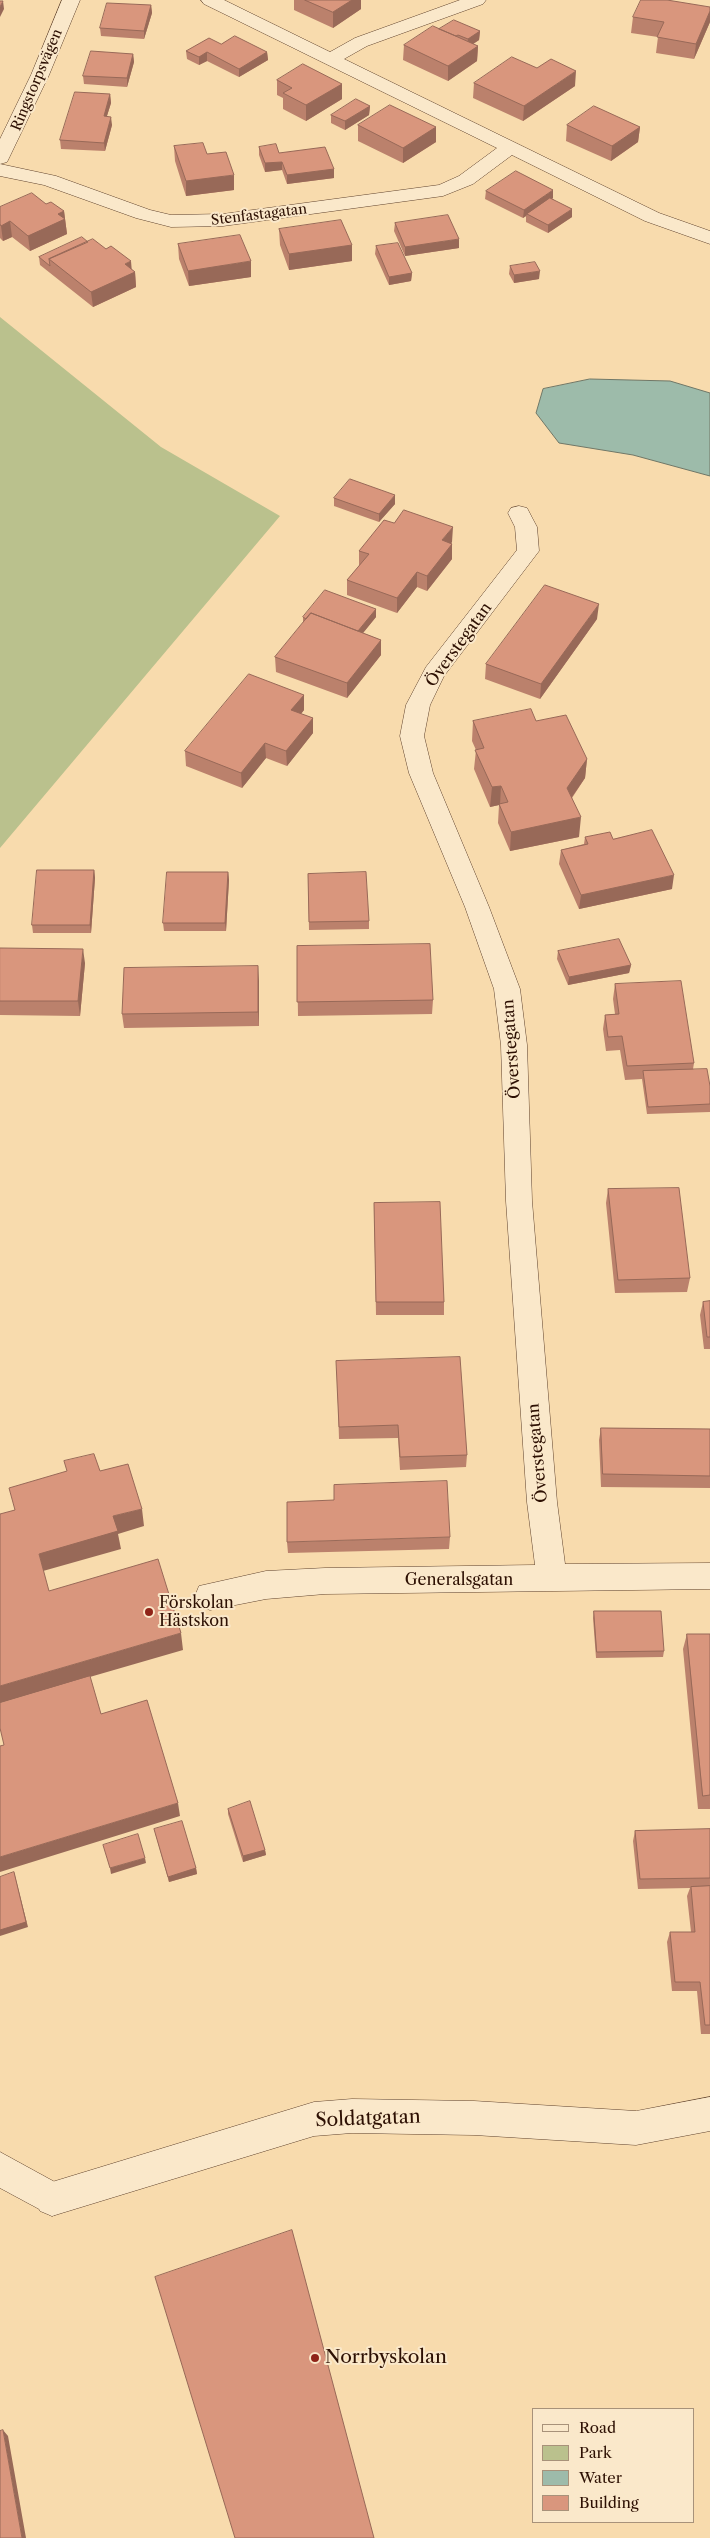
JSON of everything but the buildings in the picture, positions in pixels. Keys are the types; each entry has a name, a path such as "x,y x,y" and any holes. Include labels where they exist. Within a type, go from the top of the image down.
{"street":[{"name":"Ringstorpsvägen","path":"0,158 32,93 71,0"},
{"path":"210,0 652,217 710,238"},
{"path":"330,59 361,42 477,0"},
{"name":"Stenfastagatan","path":"0,170 49,180 143,214 171,221 194,222 223,220 443,190 466,180 511,147"},
{"name":"Överstegatan","path":"518,513 526,527 528,551 434,673 418,705 412,736 421,773 477,907 507,989 514,1045 519,1201 540,1473 552,1579"},
{"name":"Generalsgatan","path":"210,1596 266,1585 325,1581 710,1576"},
{"name":"Soldatgatan","path":"0,2169 52,2199 314,2119 352,2116 474,2118 636,2128 710,2114"}],"green space":[{"path":"0,317 161,447 280,516 0,848"}],"water":[{"path":"590,379 670,381 710,393 710,476 633,455 559,443 536,413 543,389"}],"place":[{"name":"Förskolan Hästskon","path":"149,1612"},
{"name":"Norrbyskolan","path":"315,2358"}]}
